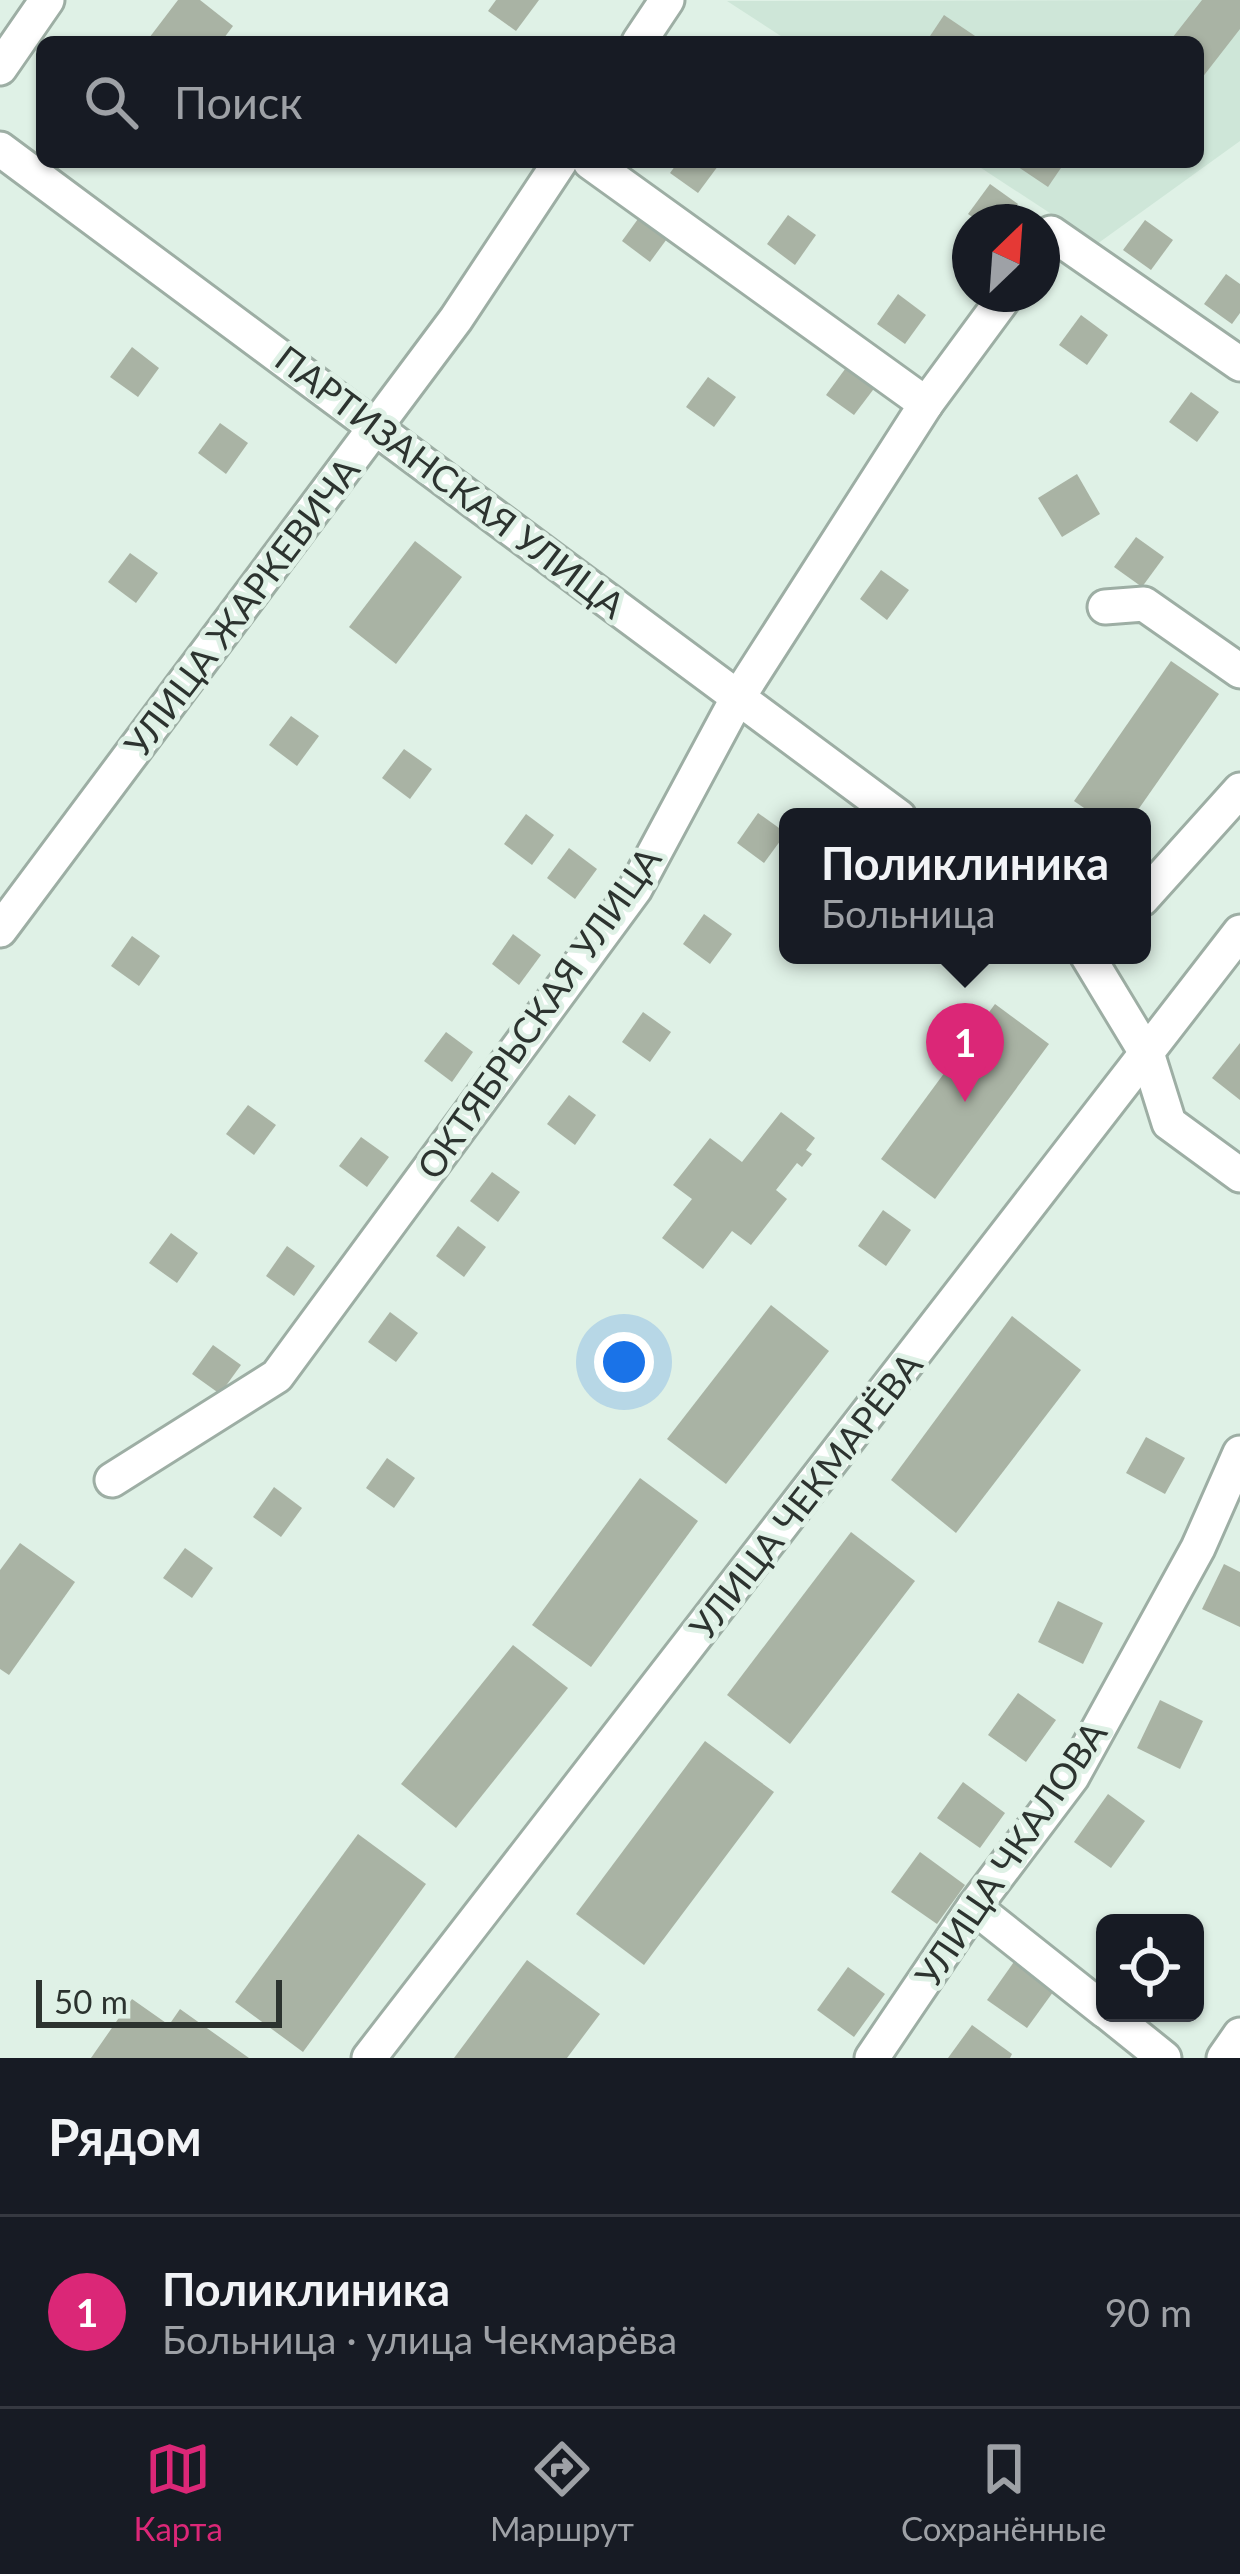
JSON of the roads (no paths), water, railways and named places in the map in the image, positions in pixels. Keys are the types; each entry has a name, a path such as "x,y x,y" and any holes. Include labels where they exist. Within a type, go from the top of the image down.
{"street":[{"path":"0,68 47,0"},
{"path":"643,36 667,0"},
{"name":"ПАРТИЗАНСКАЯ УЛИЦА","path":"0,148 887,808"},
{"name":"УЛИЦА ЖАРКЕВИЧА","path":"0,930 377,426 556,168"},
{"path":"598,168 926,404"},
{"path":"1060,247 1240,364"},
{"name":"ОКТЯБРЬСКАЯ УЛИЦА","path":"112,1480 277,1376 635,889 737,699 926,404 993,312"},
{"path":"1105,607 1144,604 1240,670"},
{"path":"1151,889 1240,790"},
{"name":"УЛИЦА ЧЕКМАРЁВА","path":"369,2058 1240,932"},
{"path":"1092,964 1148,1056 1169,1123 1240,1175"},
{"name":"УЛИЦА ЧКАЛОВА","path":"872,2058 974,1907 1072,1777 1198,1548 1240,1454"},
{"path":"974,1907 1096,2004"},
{"path":"1119,2022 1165,2058"},
{"path":"1224,2058 1240,2035"}],"place":[{"name":"Поликлиника","path":"965,1102"}]}
